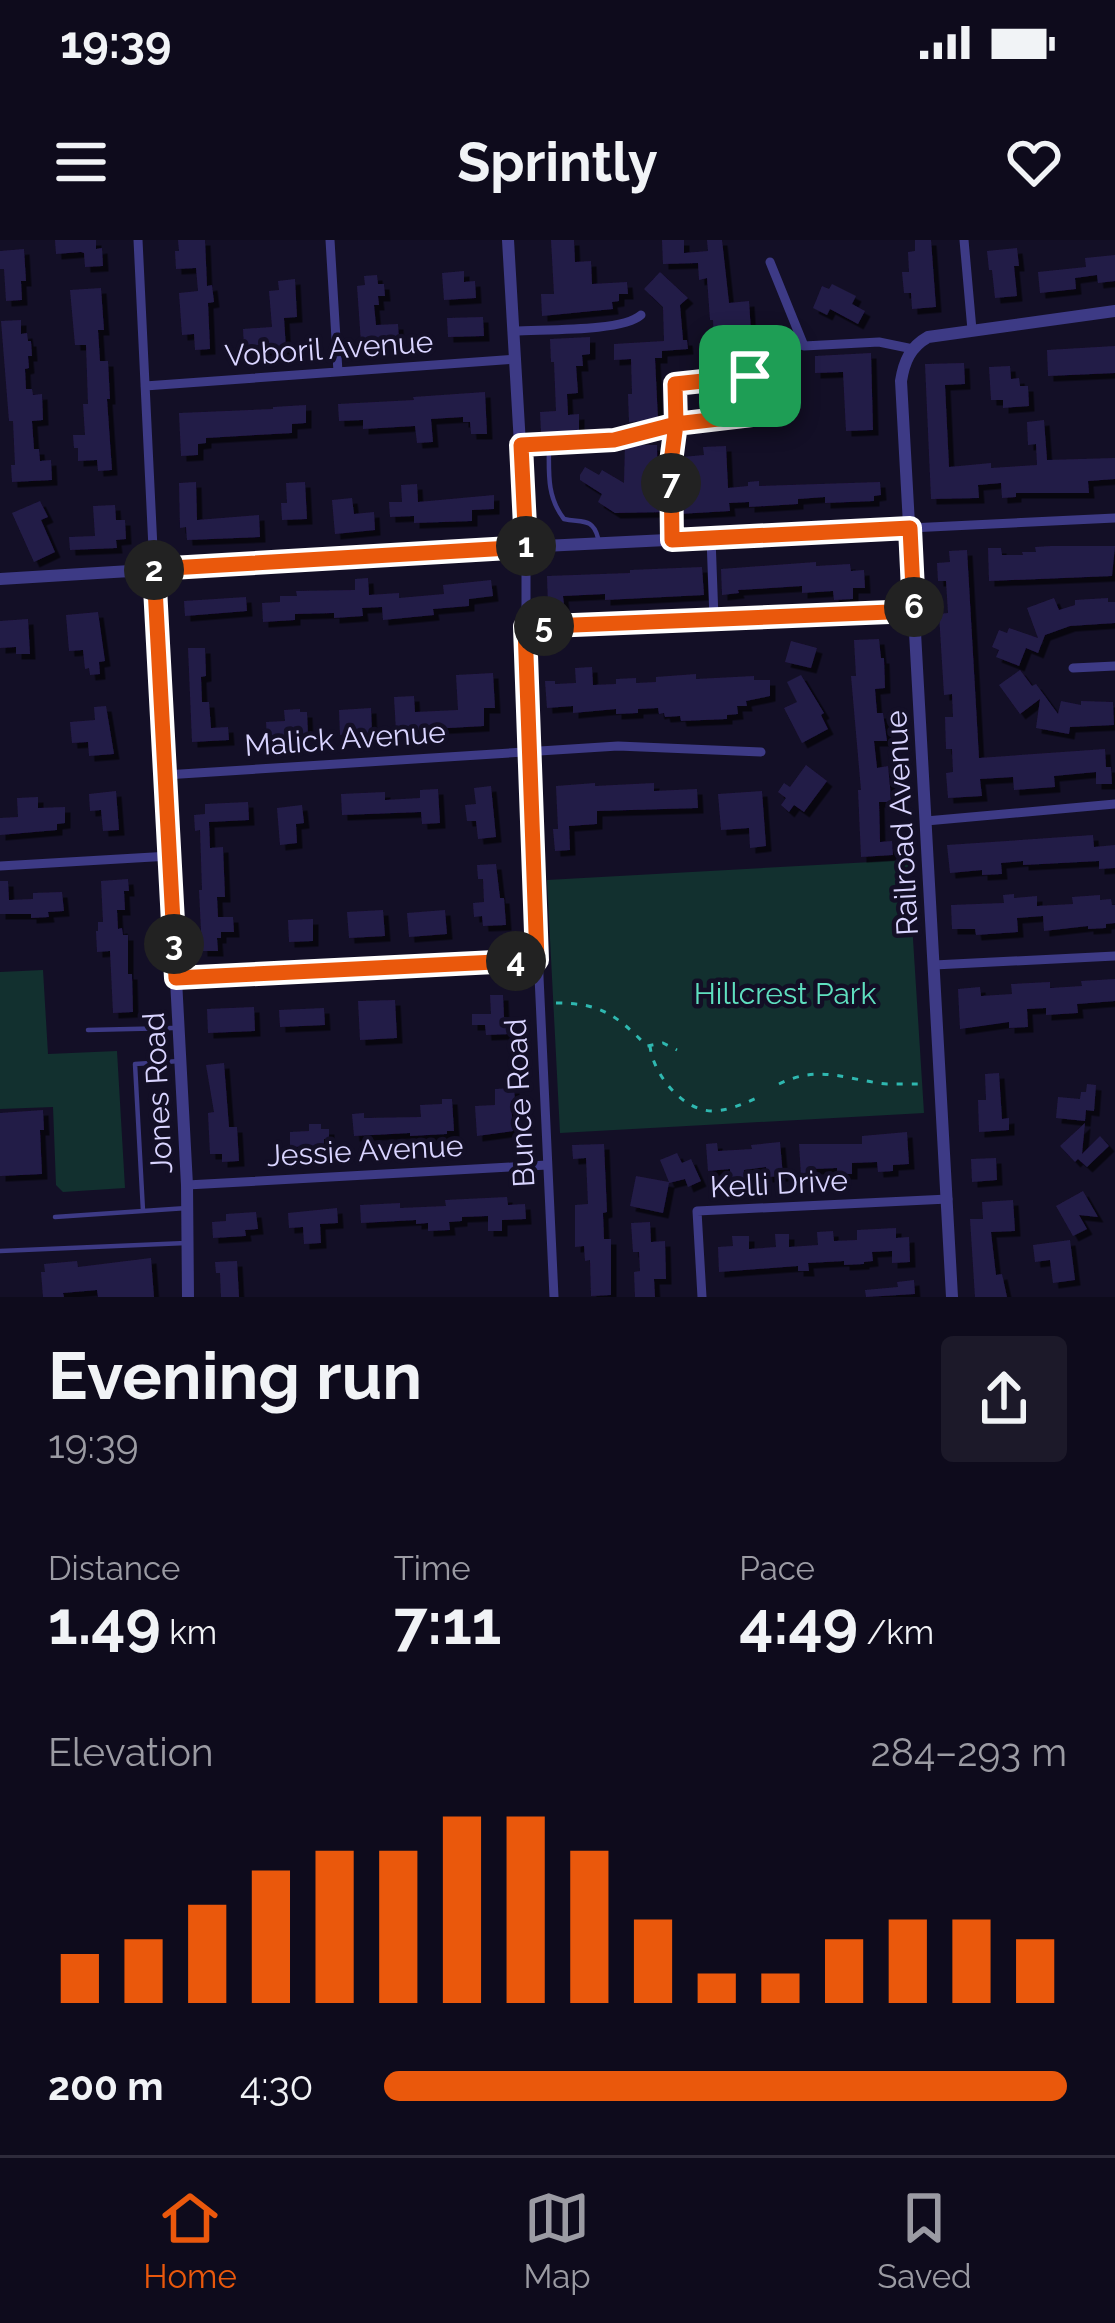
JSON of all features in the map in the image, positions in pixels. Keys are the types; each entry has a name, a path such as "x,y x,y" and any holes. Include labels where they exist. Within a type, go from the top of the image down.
{"street":[{"name":"Jones Road","path":"137,240 187,1185 188,1297"},
{"path":"330,240 338,372"},
{"path":"508,240 526,547"},
{"path":"964,240 972,330"},
{"path":"770,262 804,346 879,342 914,349 928,337 1115,311"},
{"path":"514,331 618,326 640,315"},
{"name":"Railroad Avenue","path":"914,349 902,381 952,1297"},
{"name":"Voboril Avenue","path":"145,386 516,359"},
{"path":"0,579 1115,518"},
{"path":"711,538 714,619"},
{"name":"Bunce Road","path":"526,547 528,752 554,1297"},
{"path":"525,627 914,611"},
{"path":"1072,668 1115,666"},
{"name":"Malick Avenue","path":"165,775 642,745 761,752"},
{"path":"926,821 1115,804"},
{"path":"0,866 170,856"},
{"path":"934,965 1115,956"},
{"path":"176,978 537,960"},
{"name":"Jessie Avenue","path":"187,1185 547,1165"},
{"name":"Kelli Drive","path":"702,1297 698,1211 948,1198"}],"lane":[{"path":"521,445 614,440 676,424 752,415 750,376 675,384 676,424 671,462 672,540"},
{"path":"549,443 549,490 555,508 564,519 585,520 596,527 600,544"},
{"path":"88,1030 179,1028"},
{"path":"143,1211 135,1064 181,1061"},
{"path":"55,1217 187,1208"},
{"path":"0,1251 188,1243"}],"path":[{"path":"556,1003 606,1010 650,1046 658,1074 672,1091 702,1111 733,1108 761,1096"},
{"path":"650,1046 662,1042 677,1050"},
{"path":"779,1084 806,1073 825,1073 886,1084 918,1084"}],"green space":[{"name":"Hillcrest Park","path":"908,860 924,1113 560,1133 547,880"},
{"path":"43,970 48,1054 117,1051 125,1188 63,1192 56,1185 53,1107 0,1109 0,972"}],"building":[{"path":"55,240 96,240 96,249 102,248 103,266 85,267 81,252 56,254"},
{"path":"178,240 205,240 207,286 212,285 214,302 208,303 210,349 195,350 194,334 182,335 179,293 198,291 196,268 176,269"},
{"path":"551,240 574,240 575,262 591,261 592,284 627,282 628,294 619,294 613,309 542,316 541,294 554,294"},
{"path":"662,240 684,240 684,253 708,251 707,240 722,240 729,303 749,301 752,346 729,347 730,358 715,359 707,278 699,280 698,263 663,264"},
{"path":"915,240 931,240 936,307 912,309 911,293 904,293 902,272 909,272 908,252 915,251"},
{"path":"1017,248 1017,296 995,298 987,251"},
{"path":"24,249 22,300 6,301 0,251"},
{"path":"1115,255 1115,281 1098,283 1097,275 1075,278 1076,289 1040,293 1038,272 1086,267 1085,258"},
{"path":"464,271 464,282 475,281 476,298 444,300 442,273"},
{"path":"660,272 688,298 680,305 688,349 662,351 662,358 655,358 658,420 629,422 631,359 614,360 614,344 664,341 663,307 644,289"},
{"path":"377,275 385,296 378,296 379,305 374,305 376,325 398,324 399,340 361,343 357,286 365,285 364,276"},
{"path":"295,279 297,317 284,318 286,349 244,346 243,329 272,327 269,291 279,290 278,281"},
{"path":"832,284 856,296 852,304 865,311 858,324 830,309 827,315 813,308 822,286 829,289"},
{"path":"101,288 104,330 98,330 100,361 108,361 112,470 98,471 97,460 78,461 78,448 74,448 73,435 85,435 83,404 88,404 86,345 75,345 70,290"},
{"path":"483,317 484,336 448,337 447,318"},
{"path":"21,320 21,334 27,333 31,341 26,389 32,389 33,395 42,394 43,420 32,421 34,449 39,449 40,461 51,460 52,480 12,482 13,421 9,421 1,321"},
{"path":"590,337 590,354 582,355 583,366 576,366 578,393 567,394 568,415 579,414 579,431 541,432 540,412 556,411 550,339"},
{"path":"1115,346 1115,373 1048,376 1047,350"},
{"path":"871,353 873,430 846,431 843,372 815,373 815,356"},
{"path":"964,363 965,384 945,385 949,467 1037,465 1036,444 1028,445 1027,422 1044,420 1047,460 1115,458 1115,479 1088,481 1089,493 1016,493 1016,497 1002,498 1001,483 978,485 979,498 931,499 925,364"},
{"path":"1010,366 1011,379 1019,378 1020,386 1028,386 1029,406 1003,408 1003,400 991,400 989,367"},
{"path":"485,392 487,434 471,434 470,422 463,422 463,417 431,419 433,442 417,443 415,426 363,429 363,420 339,421 338,404"},
{"path":"306,405 306,423 292,424 292,433 206,438 206,443 198,444 198,455 181,456 179,413"},
{"path":"625,445 657,445 658,497 665,497 665,512 615,513 598,502 602,494 580,480 585,467 599,475 602,470 624,483"},
{"path":"726,446 728,488 759,481 759,486 880,482 881,495 874,496 874,501 825,503 825,497 798,499 798,504 749,507 749,502 729,503 730,511 678,514 678,496 684,496 682,457 704,455 703,447"},
{"path":"196,482 197,520 259,515 260,537 187,540 186,527 180,528 179,483"},
{"path":"305,482 307,519 282,520 286,483"},
{"path":"417,484 418,502 494,495 494,509 472,510 472,521 414,523 414,516 390,517 389,502 402,502 401,485"},
{"path":"352,498 354,514 374,512 375,530 335,534 332,500"},
{"path":"40,501 48,517 41,520 55,552 34,562 12,513"},
{"path":"115,505 116,520 125,520 126,539 116,540 117,548 70,550 69,537 95,536 93,506"},
{"path":"1115,546 1112,576 989,581 988,548 1001,548 1002,555 1023,555 1036,552 1035,547"},
{"path":"967,550 979,758 1105,749 1112,784 1096,784 1096,772 1054,776 1055,787 1014,790 1013,777 980,779 982,796 948,798 946,773 953,772 952,749 946,749 945,717 953,717 952,694 944,695 939,614 948,613 946,581 938,581 937,563 950,562 949,551"},
{"path":"816,562 816,566 850,564 851,571 864,570 865,588 853,588 853,599 834,600 833,591 802,593 802,586 722,595 721,569"},
{"path":"702,567 704,595 605,600 605,594 563,596 564,605 548,606 547,576"},
{"path":"368,578 369,595 444,594 443,585 491,580 493,596 469,599 469,606 433,609 434,615 383,620 382,607 362,608 363,616 295,614 295,620 263,622 262,603 297,596 296,591 355,590 355,579"},
{"path":"246,597 247,611 185,616 184,601"},
{"path":"1054,598 1059,610 1075,605 1075,600 1108,598 1115,602 1115,623 1070,626 1045,635 1038,653 1026,648 1019,666 996,657 999,650 992,647 999,630 1007,633 1009,628 1038,638 1027,608"},
{"path":"98,612 105,661 99,662 100,674 90,675 83,650 69,651 66,615"},
{"path":"28,619 30,654 16,654 16,647 0,648 0,621"},
{"path":"879,639 885,688 875,689 887,741 874,741 877,768 888,766 891,802 879,802 880,842 892,841 893,855 861,857 861,790 851,676 856,676 854,640"},
{"path":"791,641 817,648 811,668 785,662"},
{"path":"188,648 205,648 202,702 209,702 211,728 228,727 229,740 192,742"},
{"path":"592,667 593,685 636,678 636,683 656,682 656,677 696,674 696,679 754,676 754,680 770,680 770,696 746,701 747,706 737,706 738,714 727,715 727,719 681,721 680,716 659,714 658,708 616,714 616,709 573,713 573,706 547,708 545,681 576,683 575,668"},
{"path":"1020,670 1058,714 1061,701 1081,705 1081,701 1113,702 1114,725 1070,727 1069,734 1036,728 1040,699 1020,714 999,685"},
{"path":"493,673 495,708 484,708 484,726 396,731 394,697 414,696 415,712 458,710 456,675"},
{"path":"801,675 828,729 802,743 784,708 797,702 787,682"},
{"path":"106,706 114,754 89,756 88,742 72,743 70,722 95,720 94,707"},
{"path":"371,708 372,733 340,735 339,710"},
{"path":"284,710 307,712 308,735 267,737 266,722 285,721"},
{"path":"806,765 827,781 804,812 794,805 789,812 781,805 786,798 778,792 784,783 790,787"},
{"path":"654,783 654,791 697,789 698,808 597,811 597,824 569,826 570,850 555,851 556,786"},
{"path":"491,786 496,837 478,839 476,821 467,821 465,805 476,804 474,788"},
{"path":"438,789 440,823 422,824 421,812 342,815 341,794 385,792 385,800 420,798 420,790"},
{"path":"116,791 119,830 103,831 101,810 90,811 89,794"},
{"path":"762,791 766,846 750,848 749,828 721,830 718,794"},
{"path":"38,797 38,808 65,807 65,823 57,824 57,830 0,835 0,818 18,817 17,798"},
{"path":"248,802 249,820 209,822 210,848 223,847 225,897 217,897 218,917 233,917 234,932 221,932 218,951 202,951 200,830 195,831 194,815 205,814 205,804"},
{"path":"302,805 304,823 296,824 297,843 280,845 277,808"},
{"path":"1093,835 1094,847 1115,845 1115,868 1099,869 1099,861 1023,865 1023,861 1001,863 1002,874 982,875 982,870 950,873 947,845"},
{"path":"496,864 506,925 483,926 482,916 474,917 473,903 484,902 477,865"},
{"path":"128,879 125,910 117,910 118,929 128,935 133,1012 113,1013 110,951 97,952 96,931 98,922 103,922 101,881"},
{"path":"0,881 8,881 9,900 62,892 64,911 31,918 31,914 0,914"},
{"path":"1014,894 1014,898 1037,896 1037,906 1073,904 1072,897 1100,895 1100,900 1111,899 1115,905 1115,923 1106,928 1044,931 1043,916 1017,918 1018,932 976,935 975,929 952,929 951,905 1004,903 1003,895"},
{"path":"383,910 385,936 349,938 347,912"},
{"path":"445,910 447,934 409,937 407,913"},
{"path":"313,919 313,941 289,942 288,920"},
{"path":"1115,979 1115,1001 1077,1004 1078,1013 1046,1015 1046,1008 1027,1009 1028,1027 1009,1028 1009,1022 960,1029 958,989 980,987 981,996 1012,994 1011,984 1050,982 1050,988"},
{"path":"490,995 503,995 511,1034 486,1035 485,1025 472,1025 472,1014 491,1014"},
{"path":"395,1000 397,1038 360,1040 358,1001"},
{"path":"254,1007 255,1031 208,1033 207,1009"},
{"path":"324,1008 325,1025 280,1027 279,1010"},
{"path":"224,1063 229,1127 237,1127 239,1161 222,1162 222,1154 210,1154 208,1113 214,1112 206,1065"},
{"path":"999,1073 1002,1119 1009,1118 1009,1130 979,1132 978,1100 986,1100 985,1074"},
{"path":"1087,1084 1096,1085 1094,1111 1086,1110 1085,1121 1056,1118 1058,1097 1080,1099"},
{"path":"514,1088 513,1131 477,1136 475,1106 495,1105 495,1089"},
{"path":"442,1099 452,1099 454,1131 447,1134 354,1136 352,1114 421,1117 420,1105 442,1104"},
{"path":"43,1110 42,1174 0,1176 0,1113"},
{"path":"1085,1123 1082,1154 1100,1136 1109,1146 1087,1167 1060,1146"},
{"path":"309,1124 329,1129 324,1146 290,1147 290,1132 309,1131"},
{"path":"907,1132 909,1164 893,1165 893,1171 878,1172 877,1162 852,1163 852,1174 837,1174 837,1168 813,1169 813,1175 801,1176 799,1144 862,1144 862,1136"},
{"path":"780,1142 783,1176 767,1177 766,1167 744,1170 744,1179 730,1180 730,1169 708,1171 706,1144 717,1143 718,1151"},
{"path":"604,1144 604,1239 611,1239 611,1295 591,1296 590,1260 585,1261 584,1246 575,1247 575,1205 588,1204 586,1158 573,1159 572,1145"},
{"path":"677,1153 682,1163 691,1159 701,1181 688,1187 685,1179 669,1183 663,1213 630,1206 636,1176 669,1182 660,1160"},
{"path":"996,1158 997,1180 972,1182 971,1159"},
{"path":"1083,1191 1098,1217 1079,1215 1087,1229 1073,1236 1056,1206"},
{"path":"507,1197 508,1205 525,1204 526,1219 502,1220 502,1231 488,1231 488,1216 462,1217 462,1221 449,1222 450,1230 428,1231 428,1223 416,1224 416,1220 361,1223 360,1205 446,1206 445,1200"},
{"path":"1013,1200 1015,1231 991,1232 996,1275 1002,1274 1007,1297 975,1297 970,1219 983,1219 982,1202"},
{"path":"337,1208 338,1223 320,1224 321,1243 304,1244 303,1227 289,1228 288,1213"},
{"path":"256,1212 258,1229 245,1230 246,1236 213,1238 212,1222 226,1221 226,1214"},
{"path":"650,1222 651,1242 665,1241 666,1279 654,1279 655,1297 635,1297 639,1252 633,1252 631,1223"},
{"path":"896,1228 896,1238 909,1237 910,1262 892,1263 892,1251 872,1252 873,1261 864,1264 844,1265 844,1261 808,1263 809,1271 798,1271 798,1266 719,1272 718,1247 733,1246 732,1236 749,1236 749,1249 776,1247 775,1234 789,1234 789,1247 818,1245 817,1232 833,1231 834,1241 857,1240 857,1230"},
{"path":"1070,1240 1075,1280 1053,1283 1050,1260 1035,1262 1033,1245"},
{"path":"151,1258 154,1297 98,1297 97,1290 43,1297 44,1264 77,1261 78,1267"},
{"path":"237,1261 239,1297 221,1297 215,1262"},
{"path":"914,1280 915,1294 866,1297 865,1290 898,1287 897,1282"}],"route":[{"path":"750,376 675,384 676,424 671,462 672,540 910,528 914,611 525,627 537,960 176,978 154,569 526,547 521,445 614,440 676,424 752,415 750,376"}]}
